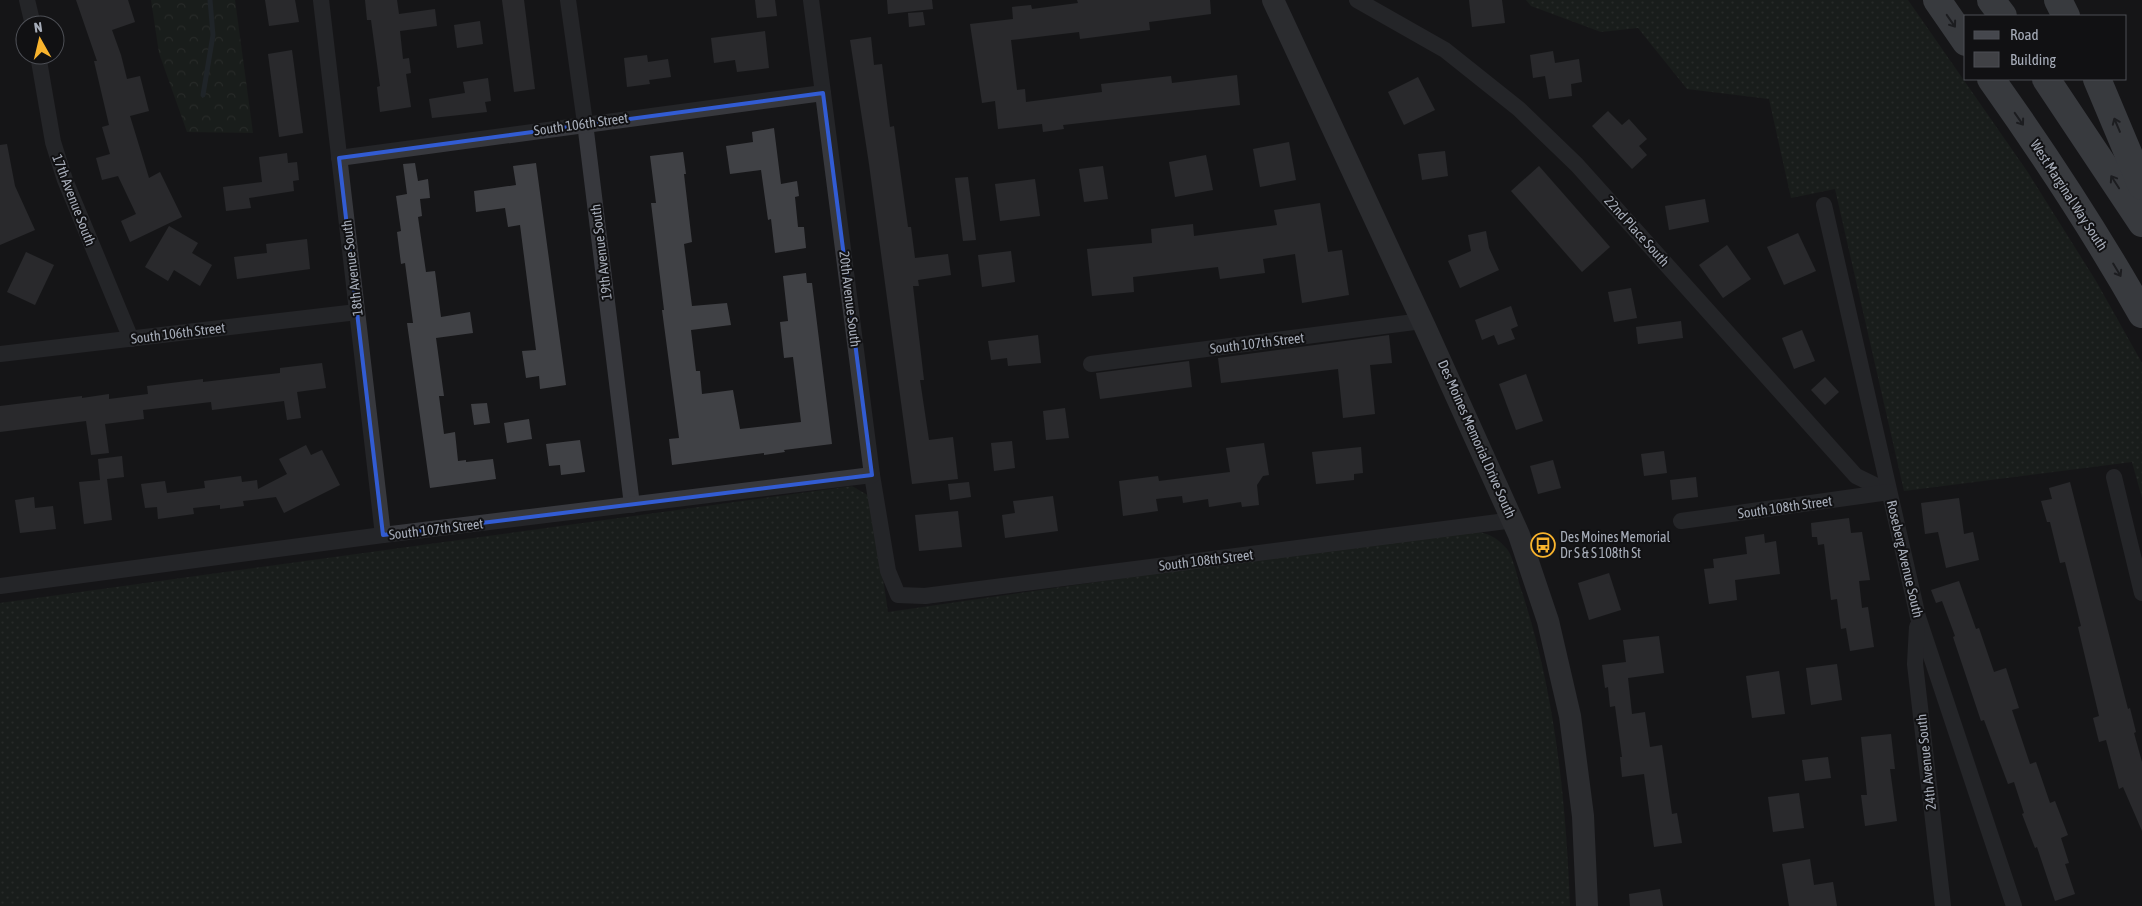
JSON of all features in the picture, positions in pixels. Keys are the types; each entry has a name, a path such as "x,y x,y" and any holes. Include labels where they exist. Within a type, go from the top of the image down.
{"highway":[{"path":"1937,0 1964,39"},
{"path":"1991,0 2002,15"},
{"path":"2058,0 2066,15"},
{"name":"West Marginal Way South","path":"1992,80 2046,158 2116,268 2142,314"},
{"path":"2047,80 2142,223"},
{"path":"2097,80 2142,186"}],"main road":[{"name":"Des Moines Memorial Drive South","path":"1273,0 1514,520 1548,621 1570,716 1583,816 1586,906"}],"street":[{"path":"27,0 31,15"},
{"name":"18th Avenue South","path":"321,0 384,535"},
{"name":"19th Avenue South","path":"568,0 632,505"},
{"name":"20th Avenue South","path":"811,0 872,475 888,571 898,596"},
{"name":"22nd Place South","path":"1358,0 1445,50 1519,108 1577,165 1856,476 1889,492"},
{"name":"17th Avenue South","path":"40,65 53,142 64,180 131,339"},
{"name":"South 106th Street","path":"339,158 585,123 823,93"},
{"name":"Roseberg Avenue South","path":"1824,205 1918,617 2014,906"},
{"name":"South 106th Street","path":"0,354 357,312"},
{"name":"South 107th Street","path":"1091,364 1422,321"},
{"name":"South 107th Street","path":"0,586 384,535 872,475"},
{"path":"2114,477 2142,593"},
{"name":"South 108th Street","path":"1681,521 1889,492"},
{"name":"South 108th Street","path":"898,596 925,596 1514,520"},
{"name":"24th Avenue South","path":"1918,617 1915,664 1943,906"}],"highlighted area":[{"path":"823,93 872,475 383,535 339,158"}],"green space":[{"path":"151,0 235,0 253,133 187,132 159,53"},
{"path":"1526,0 1908,0 2027,171 2096,281 2142,363 2142,498 2132,462 1904,491 1835,189 1791,198 1769,99 1687,89 1638,28 1601,32 1531,6"},
{"path":"852,486 871,497 888,612 1464,529 1493,537 1507,549 1512,558 1543,669 1551,708 1562,787 1570,906 0,906 0,603"}],"building":[{"path":"76,0 128,0 135,22 112,30 127,79 140,76 149,111 130,116 149,178 160,172 182,217 130,242 121,221 136,214 118,176 102,180 96,158 110,154 102,127 109,125 94,61 97,61"},
{"path":"265,0 295,0 299,22 269,26"},
{"path":"365,0 397,0 399,14 435,9 437,26 400,31 403,59 409,58 411,73 406,74 411,107 380,112 377,87 380,86 371,20 367,20"},
{"path":"502,0 524,0 535,89 514,92"},
{"path":"755,0 775,0 777,16 757,18"},
{"path":"887,0 932,0 933,9 888,14"},
{"path":"1077,0 1210,0 1211,14 1149,22 1150,30 1080,39 1079,32 1011,40 1017,90 1025,89 1026,102 1102,92 1101,84 1171,76 1172,83 1237,75 1240,105 1063,125 1064,129 1043,132 1042,124 998,129 995,101 982,103 970,24 1013,19 1012,7 1031,5 1032,9 1078,3"},
{"path":"1469,0 1502,0 1505,23 1472,27"},
{"path":"923,12 925,25 909,27 908,13"},
{"path":"480,21 483,44 457,48 454,25"},
{"path":"765,31 769,68 737,72 735,60 714,63 711,38"},
{"path":"871,37 874,65 882,64 890,127 894,126 908,227 911,227 915,258 948,254 951,275 918,280 919,286 913,286 924,380 920,380 929,440 953,437 958,479 912,484 869,164 850,40"},
{"path":"292,50 303,133 279,137 268,54"},
{"path":"1553,51 1555,63 1579,59 1582,82 1571,84 1572,96 1549,99 1545,76 1533,78 1530,55"},
{"path":"647,55 648,62 668,59 671,77 649,80 650,84 627,87 624,58"},
{"path":"1418,77 1435,110 1404,125 1388,92"},
{"path":"488,78 491,101 485,102 487,112 432,118 429,99 465,93 463,82"},
{"path":"1608,111 1622,125 1629,119 1647,139 1639,146 1647,155 1632,169 1592,126"},
{"path":"774,128 781,184 797,181 799,196 795,197 798,227 804,227 806,248 775,253 771,219 768,220 761,170 730,174 726,146 753,142 752,132"},
{"path":"1289,142 1296,180 1260,187 1253,149"},
{"path":"7,144 15,186 35,230 0,245 0,145"},
{"path":"1445,151 1448,176 1422,180 1418,154"},
{"path":"683,152 692,242 684,244 692,306 727,303 731,325 691,330 696,371 700,371 702,394 733,390 740,429 801,422 793,357 784,358 780,322 788,321 783,276 806,273 807,283 812,283 832,444 784,450 785,452 764,455 764,453 672,465 669,439 679,438 662,310 664,310 651,203 656,203 650,156"},
{"path":"287,153 288,163 297,162 299,180 293,181 294,191 249,198 251,208 226,211 223,187 262,182 259,157"},
{"path":"1206,155 1213,190 1175,197 1169,162"},
{"path":"415,163 418,181 428,179 430,198 420,199 422,216 418,217 426,272 435,271 441,317 470,312 473,333 436,338 444,396 439,396 444,434 455,432 458,461 493,459 496,479 430,488 407,323 413,323 405,263 401,264 397,232 401,231 396,196 407,194 403,164"},
{"path":"536,163 566,385 540,389 539,376 526,378 522,351 536,350 520,225 508,227 505,208 476,212 474,191 516,185 513,166"},
{"path":"1103,166 1108,199 1084,202 1079,169"},
{"path":"1539,166 1610,247 1582,272 1511,191"},
{"path":"968,177 976,240 963,241 955,178"},
{"path":"1035,179 1040,216 1000,221 995,184"},
{"path":"1705,199 1709,222 1669,230 1665,206"},
{"path":"1320,203 1328,252 1342,250 1349,295 1302,303 1295,254 1263,259 1265,273 1220,279 1218,267 1133,277 1134,292 1092,296 1087,249 1152,243 1151,229 1193,224 1194,236 1277,225 1274,210"},
{"path":"169,226 198,243 192,253 212,265 200,286 174,270 168,281 145,267"},
{"path":"1486,231 1489,248 1499,270 1460,288 1448,261 1471,251 1468,235"},
{"path":"1798,233 1816,271 1784,285 1767,247"},
{"path":"307,239 310,269 237,279 234,257 267,253 266,244"},
{"path":"1727,245 1751,279 1723,298 1699,265"},
{"path":"1011,251 1015,282 982,287 978,255"},
{"path":"26,252 54,265 35,305 7,292"},
{"path":"1631,288 1637,318 1614,322 1608,292"},
{"path":"1511,306 1518,326 1511,329 1515,339 1498,345 1494,335 1482,340 1475,320"},
{"path":"1681,321 1683,338 1638,344 1636,327"},
{"path":"1802,330 1815,361 1794,369 1782,338"},
{"path":"1038,335 1041,363 1008,366 1007,358 991,360 988,341"},
{"path":"1389,335 1392,363 1370,365 1375,414 1343,418 1338,369 1221,383 1218,358"},
{"path":"1189,361 1192,387 1100,399 1096,373"},
{"path":"322,363 326,388 297,392 301,418 287,420 284,401 212,410 211,402 143,410 144,419 105,424 109,453 91,455 86,421 0,432 0,406 82,396 82,398 109,394 109,399 148,394 147,386 203,379 203,382 280,373 280,368"},
{"path":"1526,374 1543,421 1516,430 1499,384"},
{"path":"1825,377 1839,392 1825,405 1811,390"},
{"path":"487,403 490,423 474,425 471,404"},
{"path":"1065,408 1069,438 1046,440 1043,411"},
{"path":"529,419 532,439 507,443 504,423"},
{"path":"580,440 585,472 561,475 560,465 549,466 546,444"},
{"path":"1012,441 1015,468 994,471 991,443"},
{"path":"1264,443 1269,475 1263,476 1257,485 1259,505 1242,507 1241,502 1209,507 1208,499 1183,503 1182,496 1156,499 1158,511 1123,516 1119,481 1158,476 1159,481 1230,472 1226,448"},
{"path":"306,445 311,455 322,450 340,485 284,513 276,497 243,501 244,506 220,509 220,505 193,508 194,514 158,519 157,507 145,508 141,484 165,481 167,493 205,488 204,481 241,476 242,482 257,480 258,489 287,474 279,459"},
{"path":"1361,447 1363,473 1354,474 1354,480 1316,484 1312,452"},
{"path":"1664,451 1667,473 1644,476 1641,454"},
{"path":"122,456 124,477 107,479 112,520 84,524 79,482 100,480 98,459"},
{"path":"1553,460 1561,488 1538,494 1530,466"},
{"path":"1696,477 1698,497 1672,500 1670,480"},
{"path":"969,482 971,497 950,500 948,484"},
{"path":"2070,482 2128,709 2130,708 2136,732 2134,733 2142,762 2142,831 2123,787 2119,789 2106,740 2099,742 2093,718 2099,716 2078,627 2081,626 2065,562 2060,563 2050,522 2047,522 2041,501 2052,499 2049,488"},
{"path":"1053,496 1058,531 1005,538 1002,515 1015,513 1013,501"},
{"path":"34,497 35,508 53,506 56,529 20,533 15,500"},
{"path":"1959,498 1964,534 1973,532 1979,560 1946,568 1938,532 1925,534 1921,503"},
{"path":"958,511 962,547 919,551 915,515"},
{"path":"1849,518 1851,533 1862,532 1870,580 1859,581 1862,608 1868,607 1874,647 1850,651 1846,628 1841,629 1837,599 1831,600 1824,544 1818,545 1817,537 1812,537 1811,523"},
{"path":"1764,534 1765,543 1776,541 1780,574 1735,580 1737,600 1709,604 1704,569 1714,568 1713,559 1747,554 1745,537"},
{"path":"1609,573 1621,610 1589,620 1578,583"},
{"path":"1959,581 1976,629 1979,628 1994,672 2006,668 2019,708 2012,710 2030,764 2036,762 2050,803 2055,801 2068,835 2061,838 2069,863 2065,864 2075,894 2055,901 2037,847 2035,848 2022,814 2024,813 2014,782 2008,784 1984,720 1981,721 1953,637 1955,636 1942,601 1936,603 1931,590"},
{"path":"1659,636 1664,673 1628,678 1632,714 1645,712 1650,747 1662,745 1672,814 1677,813 1682,843 1654,847 1644,774 1622,777 1620,757 1622,757 1615,706 1610,707 1608,687 1605,688 1602,665 1626,662 1623,640"},
{"path":"1837,664 1842,700 1811,705 1806,668"},
{"path":"1779,671 1785,714 1752,718 1746,676"},
{"path":"1891,734 1895,769 1890,769 1897,821 1865,826 1861,795 1867,795 1861,737"},
{"path":"1828,757 1831,778 1805,781 1802,760"},
{"path":"1799,793 1804,828 1773,832 1768,797"},
{"path":"1810,859 1814,885 1833,882 1837,906 1789,906 1782,864"},
{"path":"1660,889 1663,906 1630,906 1629,894"}],"waterway":[{"path":"203,95 213,35 210,0"}],"place":[{"name":"Des Moines Memorial Dr S & S 108th St","path":"1543,545"}]}
